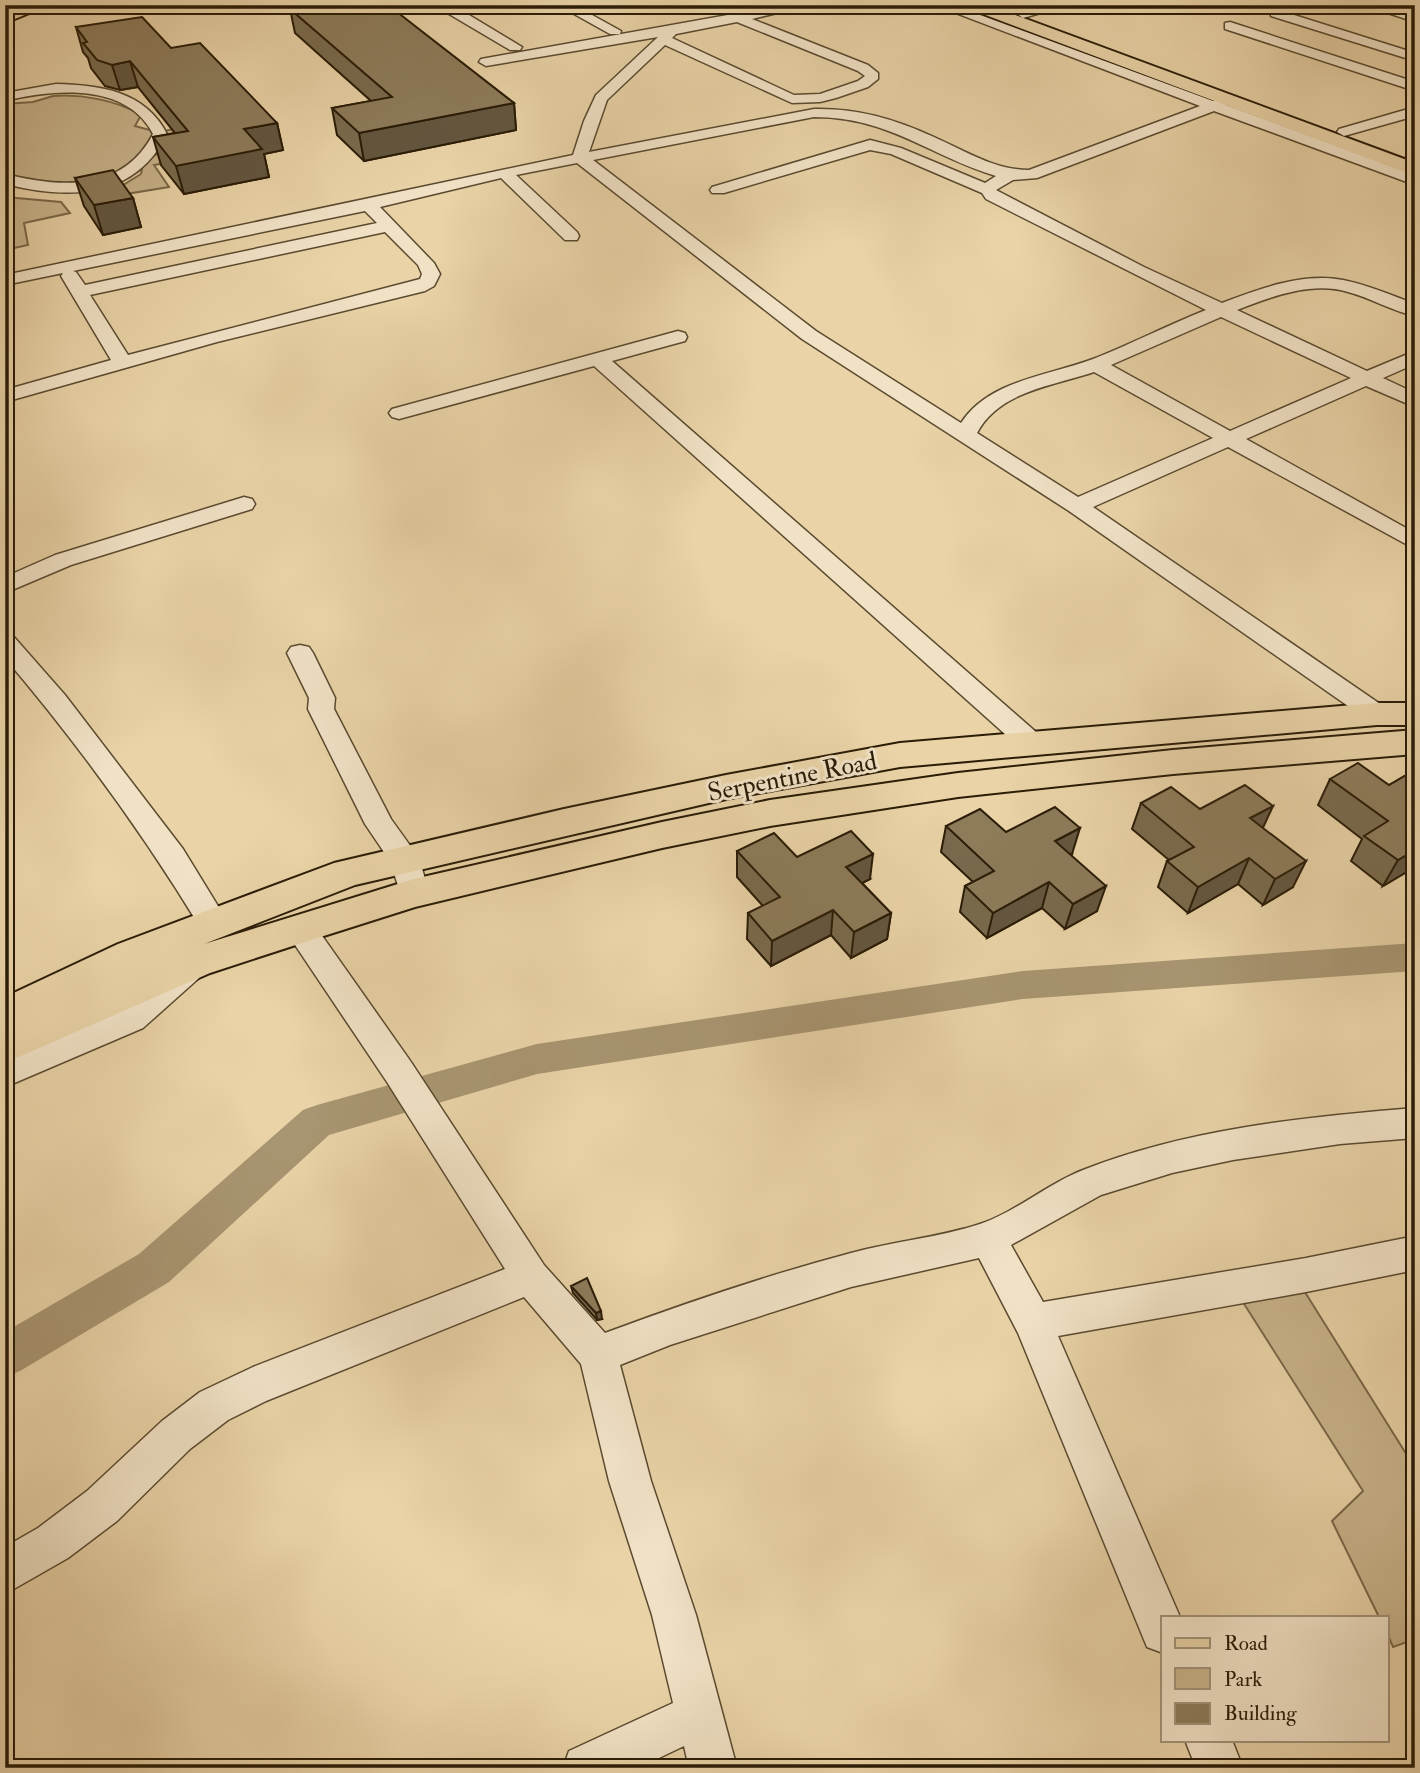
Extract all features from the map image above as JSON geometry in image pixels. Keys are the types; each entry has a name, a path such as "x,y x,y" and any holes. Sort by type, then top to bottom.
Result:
{"main road":[{"path":"5,8 14,5"},
{"path":"5,18 40,5"},
{"path":"973,5 1219,103 1415,170"},
{"path":"999,5 1415,158"},
{"name":"Serpentine Road","path":"731,804 900,755 1034,746 1377,713 1415,714"},
{"path":"5,1045 158,979 199,940 347,873 404,858 564,840 731,804 1215,758 1415,743"},
{"path":"5,1016 132,955 199,940 300,928 414,893 564,840"}],"street":[{"path":"458,5 448,8 514,47"},
{"path":"564,5 615,31"},
{"path":"593,5 625,21"},
{"path":"486,62 668,35 735,10 804,5"},
{"path":"941,5 1219,103 1415,180"},
{"path":"1023,14 1062,5"},
{"path":"1370,5 1415,18"},
{"path":"668,35 792,99 831,95 863,83 873,76 863,68 735,10"},
{"path":"1275,13 1415,57"},
{"path":"1230,26 1415,87"},
{"path":"580,158 601,98 668,35"},
{"path":"5,97 47,89 85,90 112,96 141,108 160,134 154,152 112,181 56,189 5,179"},
{"path":"5,280 369,205 504,173 830,112 863,116 891,124 980,164 1011,175 1031,175 1219,103"},
{"path":"1344,132 1415,111"},
{"path":"718,190 870,145 896,151 988,190 992,196 1138,271 1415,401"},
{"path":"580,158 809,335 1077,506 1377,713"},
{"path":"504,173 571,236"},
{"path":"988,190 995,182 1011,175"},
{"path":"5,396 122,362 419,287 428,282 431,274 425,263 369,205"},
{"path":"79,292 388,226"},
{"path":"64,267 122,362"},
{"path":"964,435 978,412 990,403 1034,384 1096,365 1226,310 1296,286 1321,283 1356,290 1415,311"},
{"path":"398,413 678,337"},
{"path":"1077,506 1415,357"},
{"path":"598,359 1034,746"},
{"path":"1096,365 1415,542"},
{"path":"5,586 63,560 244,504"},
{"path":"5,642 56,701 173,857 199,940 132,1019 44,1054 5,1073"},
{"path":"300,653 322,698 321,709 379,824 404,858 414,893"},
{"path":"300,928 399,1072 531,1277 598,1355 630,1480 674,1615 713,1768"},
{"path":"598,1355 670,1326 851,1270 988,1239 1092,1182 1172,1158 1340,1129 1415,1123"},
{"path":"988,1239 1033,1321 1161,1626"},
{"path":"1033,1321 1306,1275 1415,1253"},
{"path":"5,1572 53,1543 102,1506 176,1436 214,1406 253,1387 531,1277"},
{"path":"586,1768 699,1715"},
{"path":"1209,1742 1220,1768"}],"green space":[{"path":"53,96 98,99 121,105 141,115 135,126 150,130 153,135 148,152 113,175 57,186 5,177 5,104 33,102"},
{"path":"174,129 197,158 154,165 169,187 120,195 120,187 141,174 143,164 161,151 163,131"},
{"path":"5,197 61,202 70,213 24,223 28,245 5,250"},
{"path":"1298,1281 1415,1468 1415,1639 1393,1647 1388,1635 1388,1616 1379,1616 1332,1521 1363,1491 1239,1296"}],"building":[{"path":"310,5 388,5 514,103 359,133 332,108 392,97 290,9"},
{"path":"142,17 171,48 200,43 277,123 244,129 262,149 176,166 153,137 188,131 130,61 112,65 97,60 83,43 87,42 76,27"},
{"path":"113,170 133,198 94,205 75,178"},
{"path":"1358,763 1389,785 1415,770 1415,850 1398,860 1364,836 1388,821 1330,779"},
{"path":"1245,785 1273,806 1250,818 1306,861 1275,879 1249,858 1198,887 1167,861 1194,847 1141,803 1171,787 1200,809"},
{"path":"1055,807 1080,828 1055,841 1106,886 1073,904 1049,882 993,913 965,886 994,871 946,826 980,809 1006,832"},
{"path":"851,831 873,854 846,867 891,913 854,932 833,910 772,941 748,913 780,897 737,851 774,833 797,857"},
{"path":"587,1278 601,1311 596,1313 571,1286"}],"waterway":[{"path":"5,1356 154,1268 317,1122 537,1059 1023,985 1415,957"}]}
